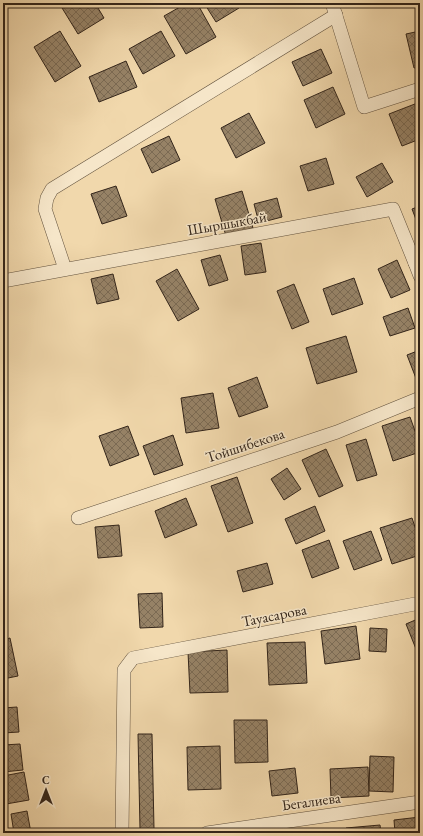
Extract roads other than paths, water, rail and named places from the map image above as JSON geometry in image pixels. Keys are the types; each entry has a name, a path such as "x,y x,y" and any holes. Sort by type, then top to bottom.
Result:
{"street":[{"path":"66,269 45,209 47,198 52,189 334,9 364,107 420,89"},
{"name":"Шыршыкбай","path":"3,281 393,209 417,263"},
{"path":"417,263 420,276"},
{"name":"Тойшибекова","path":"78,518 337,432 420,398"},
{"name":"Тауасарова","path":"122,833 124,670 133,658 420,603"},
{"name":"Бегалиева","path":"207,833 420,802"}]}
